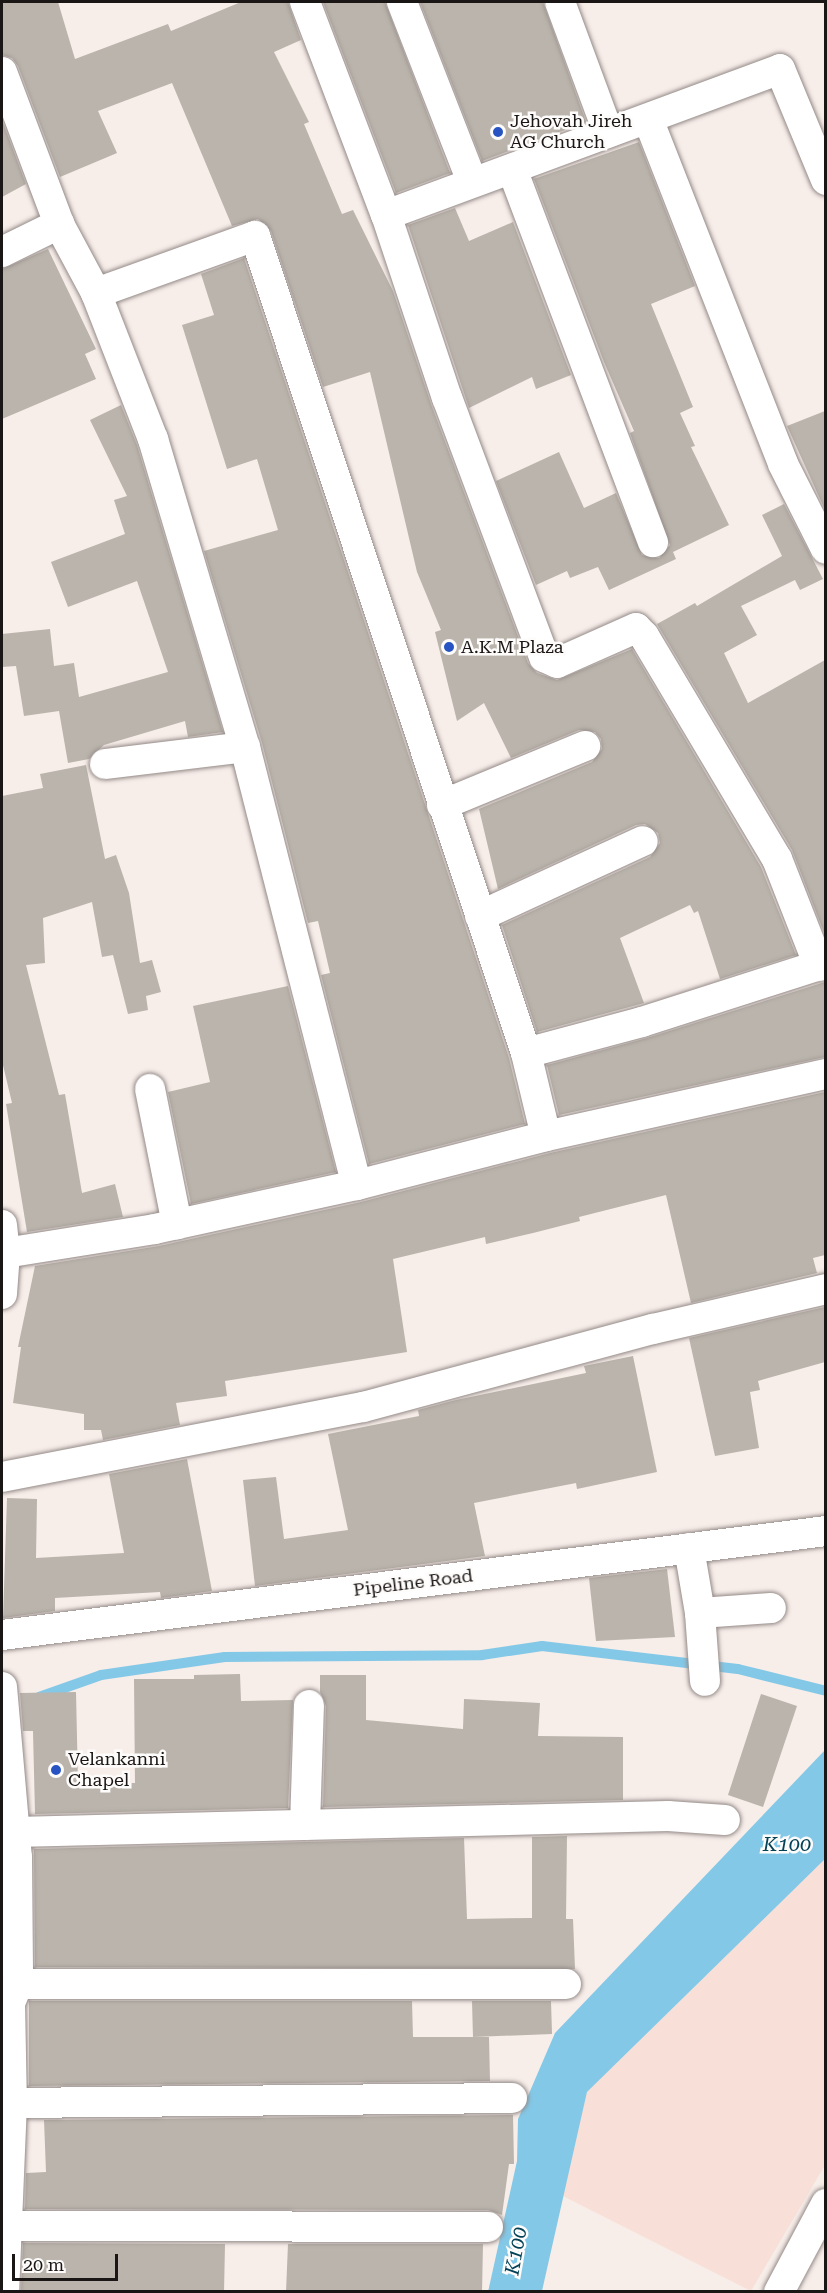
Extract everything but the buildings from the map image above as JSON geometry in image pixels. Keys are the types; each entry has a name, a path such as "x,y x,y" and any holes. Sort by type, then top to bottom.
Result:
{"street":[{"path":"305,2 386,215 447,398 544,657 557,663 636,628 644,636 777,859 822,964 642,1022 526,1053"},
{"path":"402,2 472,182"},
{"path":"560,2 608,132"},
{"path":"386,215 780,69 825,180"},
{"path":"2,72 59,224 96,293 153,439 244,747 357,1185"},
{"path":"648,119 783,464 825,549"},
{"path":"512,169 653,542"},
{"path":"2,252 59,224"},
{"path":"96,293 255,236 336,471 442,805 526,1053 546,1136"},
{"path":"442,805 585,746"},
{"path":"105,764 244,747"},
{"path":"480,916 644,841"},
{"path":"2,1294 3,1239 177,1224 357,1185 546,1136 825,1074"},
{"path":"150,1089 177,1224"},
{"path":"2,1477 363,1407 653,1329 825,1289"},
{"name":"Pipeline Road","path":"2,1635 825,1531"},
{"path":"689,1548 700,1613 705,1681"},
{"path":"700,1613 771,1608"},
{"path":"2,1687 11,1849 10,1997 6,2071 12,2103 4,2226 4,2292"},
{"path":"305,1825 309,1705"},
{"path":"11,1849 305,1825 668,1816 725,1820"},
{"path":"10,1997 566,1984"},
{"path":"12,2103 512,2098"},
{"path":"779,2292 825,2204"},
{"path":"4,2226 488,2227"}],"shaded area":[{"path":"825,1859 825,2165 751,2291 563,2196 587,2092"}],"water":[{"name":"K100","path":"825,1750 825,1859 587,2092 542,2291 488,2292 517,2161 518,2119 555,2033"}],"waterway":[{"path":"39,1697 101,1675 225,1657 482,1655 542,1646 738,1669 826,1691"}],"place":[{"name":"Jehovah Jireh AG Church","path":"498,132"},
{"name":"A.K.M Plaza","path":"449,647"},
{"name":"Velankanni Chapel","path":"56,1770"}]}
